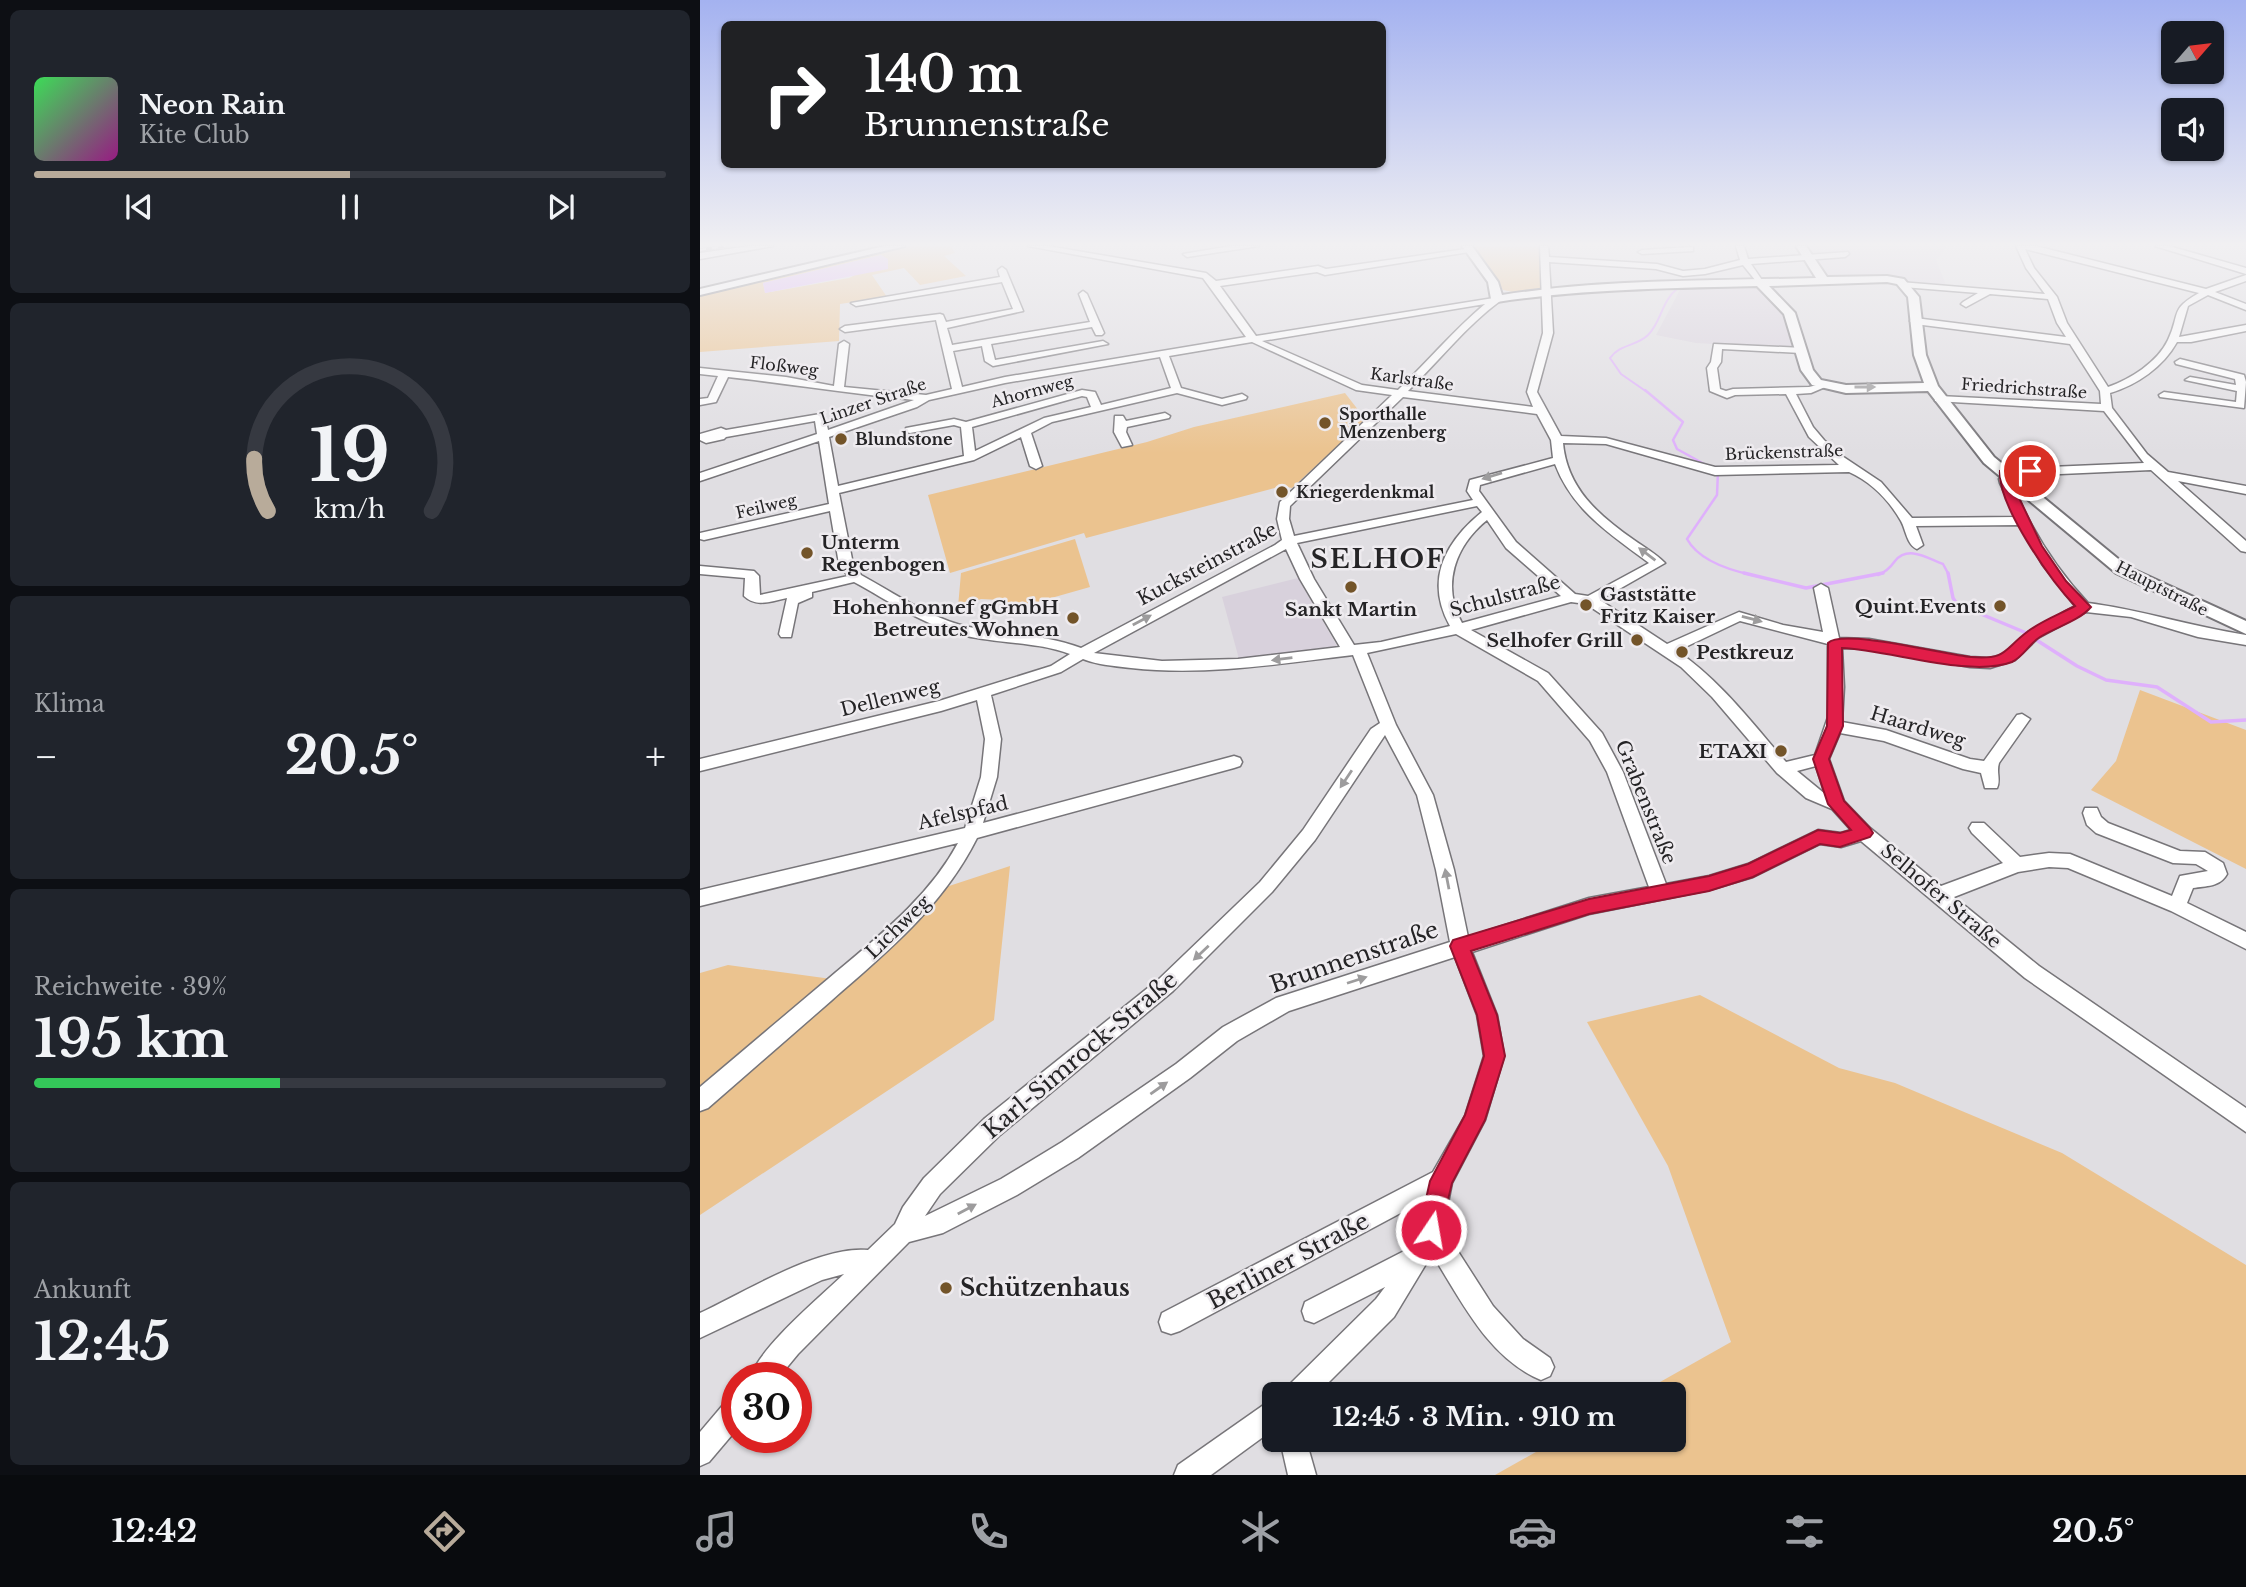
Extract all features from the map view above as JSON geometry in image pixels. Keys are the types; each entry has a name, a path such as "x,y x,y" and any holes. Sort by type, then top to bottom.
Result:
{"main road":[{"path":"1790,315 1810,378 1821,385 1935,393"},
{"name":"Hauptstraße","path":"1915,315 1924,372 1935,393 1982,454 2122,570 2246,628"}],"street":[{"path":"941,326 998,315"},
{"path":"1091,315 1103,344"},
{"name":"Karlstraße","path":"1236,315 1252,338 1298,362 1360,388 1539,411"},
{"name":"Linzer Straße","path":"700,477 913,405 926,398 1034,374 1380,315"},
{"path":"1310,1382 1385,1308 1419,1256 1431,1230 1441,1181 1474,1120 1494,1056 1487,1015 1460,946 1445,870 1424,795 1354,650 1313,589 1289,541 1283,517 1284,505 1442,353 1475,315"},
{"path":"1546,315 1548,340 1532,392 1539,411 1557,439 1558,460 1474,483 1473,491 1511,545 1572,598"},
{"path":"2059,315 2103,390 2107,408 2153,466 2246,548"},
{"path":"2103,390 2120,386 2150,366 2167,350 2181,315"},
{"path":"845,329 940,317 958,391"},
{"path":"1916,321 2073,341"},
{"path":"946,349 1094,324"},
{"path":"2173,339 2183,341 2215,332 2246,328"},
{"path":"1023,336 1034,374"},
{"path":"986,342 990,361 993,363 1103,344 1108,346 1115,361"},
{"name":"Floßweg","path":"839,390 844,344"},
{"path":"1801,350 1717,346 1716,362 1712,368 1715,391 1727,395 1733,392 1811,390 1821,385"},
{"path":"1163,353 1177,390"},
{"path":"2164,395 2240,406 2244,393 2240,377 2180,362"},
{"name":"Floßweg","path":"700,370 786,380 839,390 926,398"},
{"name":"Floßweg","path":"700,402 712,400 724,374"},
{"path":"2190,380 2244,393"},
{"path":"832,491 971,458 1048,420 1177,390 1222,402 1242,397"},
{"path":"1790,391 1811,435 1851,468"},
{"name":"Ahornweg","path":"910,429 954,422 966,425 1082,393 1091,394 1097,409"},
{"name":"Friedrichstraße","path":"1935,393 2107,408"},
{"path":"1113,406 1122,425 1120,432 1126,445"},
{"path":"1122,425 1165,416"},
{"path":"708,418 706,434 820,417 846,564 856,578"},
{"path":"966,425 971,458"},
{"path":"1025,432 1036,466"},
{"name":"Brückenstraße","path":"1557,439 1606,441 1718,471 1851,468 1870,476 1886,490 1908,523 1917,545"},
{"name":"Schulstraße","path":"856,578 946,625 965,631 1052,642 1096,659 1205,666 1354,650 1458,629 1572,598 1590,600 1658,563 1590,514 1571,487 1558,460"},
{"path":"2084,607 2061,584 2036,547 2006,483 2006,475 2153,466"},
{"path":"2163,475 2246,490"},
{"name":"Feilweg","path":"704,536 835,506"},
{"path":"1458,629 1443,601 1449,559 1458,540 1484,507"},
{"name":"Kucksteinstraße","path":"1082,652 1289,541 1484,507"},
{"path":"1908,523 2024,521"},
{"path":"700,570 749,574 752,576 751,596 758,600 856,578"},
{"path":"786,634 791,601 856,578"},
{"path":"1821,588 1833,640 1835,726 1821,759 1837,804"},
{"name":"Selhofer Straße","path":"1590,600 1635,632 1667,650 1717,692 1783,769 1819,798 1837,804 1864,833 2032,972 2246,1121"},
{"path":"1667,650 1740,616 1833,640 1990,663 2010,657 2031,636 2084,607 2132,613 2198,632 2246,640"},
{"name":"Grabenstraße","path":"1458,629 1543,677 1596,737 1615,772 1660,893"},
{"name":"Dellenweg","path":"700,765 983,694 1056,669 1082,652"},
{"name":"Lichweg","path":"700,1101 898,931 930,897 956,863 972,832 989,777 993,739 983,694"},
{"name":"Haardweg","path":"1835,726 1886,736 1969,765 1990,776 2022,719"},
{"name":"Karl-Simrock-Straße","path":"775,1362 903,1232 911,1215 933,1186 992,1127 1166,985 1266,887 1309,835 1377,733 1387,723"},
{"path":"1783,769 1821,759"},
{"name":"Afelspfad","path":"700,898 1034,818 1234,762"},
{"path":"2091,813 2093,820 2102,828 2179,858 2200,857 2217,868 2218,874 2213,878 2186,881 2178,906"},
{"path":"1978,828 2018,865"},
{"name":"Brunnenstraße","path":"903,1232 935,1225 1010,1187 1070,1150 1253,1020 1283,1004 1589,906 1709,883 1753,870 1818,837 1840,840 1864,833"},
{"path":"1939,895 2018,865 2049,860 2070,861 2178,906 2245,941"},
{"name":"Berliner Straße","path":"1171,1322 1441,1181"},
{"path":"1431,1230 1484,1315 1514,1348 1541,1367"},
{"path":"1314,1311 1419,1256"},
{"path":"700,1326 819,1269 851,1260 872,1262"},
{"path":"1188,1475 1262,1422"},
{"path":"700,1453 721,1427"},
{"path":"1296,1452 1302,1475"}],"shaded area":[{"path":"700,315 840,315 839,341 700,352"},
{"path":"1667,315 1785,315 1798,349 1696,343 1656,335"},
{"path":"1345,393 1359,411 1372,414 1292,488 1282,486 1086,538 1084,533 950,573 928,495 1147,442 1194,427"},
{"path":"1075,539 1090,587 1005,611 1001,600 981,599 958,607 961,573"},
{"path":"1298,578 1337,646 1239,659 1222,597"},
{"path":"2140,690 2246,730 2246,869 2091,790 2116,761"},
{"path":"1010,866 994,1020 700,1215 700,973 728,965 846,981 946,887"},
{"path":"1700,995 1839,1068 1895,1083 2062,1153 2246,1265 2246,1475 1495,1475 1536,1452 1686,1452 1686,1382 1660,1382 1731,1342 1668,1166 1587,1022"}],"waterway":[{"path":"1647,392 1621,374 1610,358 1614,353 1648,335 1660,315"},
{"path":"1645,390 1683,422 1673,440 1677,449 1706,465"},
{"path":"1718,471 1717,495 1687,539 1692,547 1707,559 1751,575"},
{"path":"1881,573 1900,556 1912,553 1943,564 1948,573"},
{"path":"1744,573 1751,575"},
{"path":"1751,575 1806,588 1881,573"},
{"path":"1948,573 1953,598 1957,604 2024,632 2077,666 2106,680 2157,687 2211,722 2246,720"}],"place":[{"name":"Sporthalle Menzenberg","path":"1325,423"},
{"name":"Blundstone","path":"841,439"},
{"name":"Kriegerdenkmal","path":"1282,492"},
{"name":"Unterm Regenbogen","path":"807,553"},
{"name":"Sankt Martin","path":"1351,587"},
{"name":"Gaststätte Fritz Kaiser","path":"1586,605"},
{"name":"Quint.Events","path":"2000,606"},
{"name":"Hohenhonnef gGmbH Betreutes Wohnen","path":"1073,618"},
{"name":"Selhofer Grill","path":"1637,640"},
{"name":"Pestkreuz","path":"1682,652"},
{"name":"ETAXI","path":"1781,751"},
{"name":"Schützenhaus","path":"946,1288"}],"district":[{"name":"SELHOF","path":"1378,559"}],"route":[{"path":"1431,1230 1441,1181 1474,1120 1494,1056 1487,1015 1460,946 1589,906 1709,883 1753,870 1818,837 1840,840 1864,833 1837,804 1821,759 1828,749 1835,726 1835,643 1869,644 1970,662 1990,663 2010,657 2028,638 2084,607 2061,584 2036,547 2006,483 2005,479 2008,478 2004,473 2030,471"}]}
